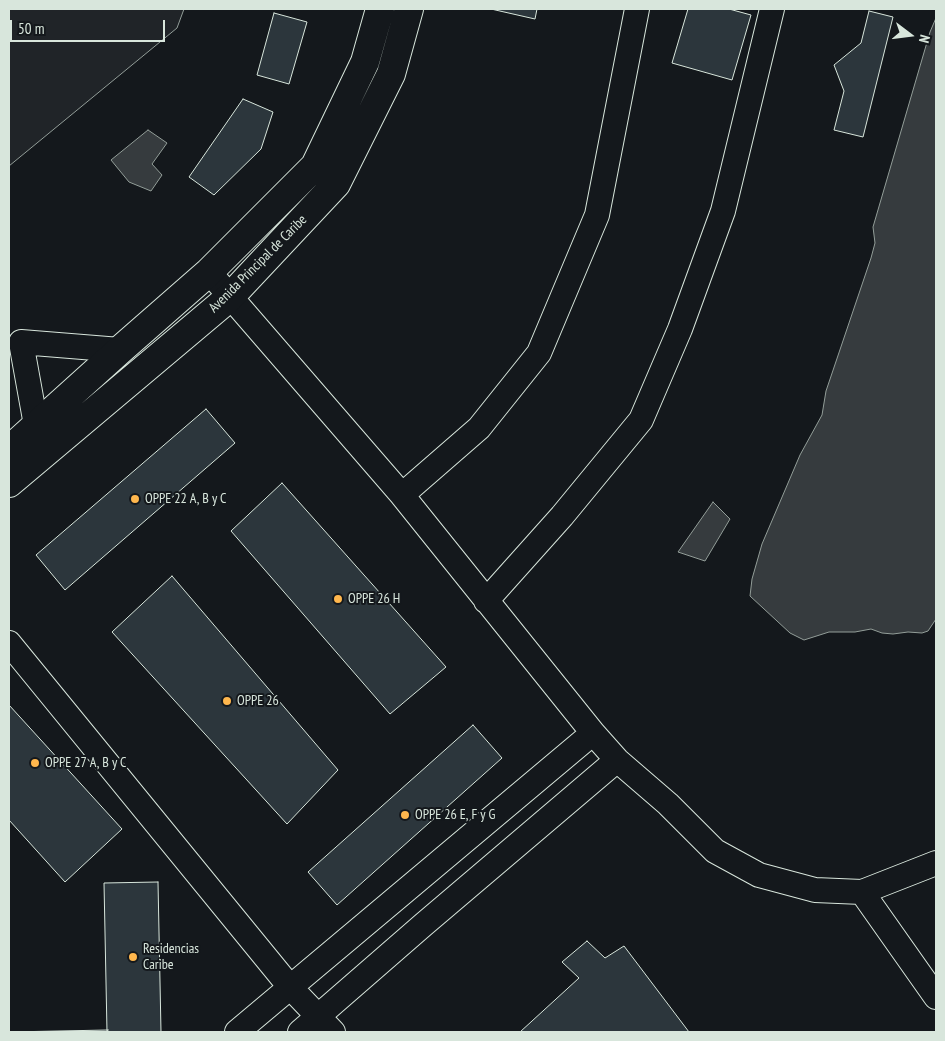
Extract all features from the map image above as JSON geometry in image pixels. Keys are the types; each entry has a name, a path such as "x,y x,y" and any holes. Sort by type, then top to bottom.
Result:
{"main road":[{"name":"Avenida Principal de Caribe","path":"9,450 210,272 315,166 365,62 380,9"},
{"name":"Avenida Principal de Caribe","path":"9,483 230,297 336,184 391,74 408,9"}],"street":[{"path":"402,495 479,428 539,353 597,215 637,9"},
{"path":"486,601 562,516 640,420 680,328 723,211 772,9"},
{"path":"210,272 402,495 593,733 617,760 668,804 716,851 759,875 815,890 862,892 936,863"},
{"path":"36,425 15,335 120,350"},
{"path":"9,643 290,987 326,1024"},
{"path":"237,1032 593,733"},
{"path":"300,1032 326,1024 423,925 617,760"},
{"path":"862,892 936,997"}],"shaded area":[{"path":"9,9 184,9 177,28 9,166"},
{"path":"936,18 936,619 928,631 922,633 893,634 871,629 855,632 829,632 804,640 790,633 750,596 752,579 762,544 800,455 822,415 826,391 871,258 875,243 873,227 930,32"},
{"path":"148,130 167,143 152,164 162,175 151,191 129,182 111,160"},
{"path":"713,502 730,519 705,561 678,552"}],"building":[{"path":"491,9 537,9 535,19"},
{"path":"688,9 729,9 751,15 732,80 672,63"},
{"path":"869,11 893,17 863,137 834,130 844,91 834,65 861,43"},
{"path":"274,13 307,22 289,84 257,75"},
{"path":"243,99 273,112 261,149 214,195 189,177"},
{"name":"OPPE 22 A, B y C","path":"206,409 235,443 65,590 36,555"},
{"name":"OPPE 26 H","path":"282,483 446,667 390,714 231,531"},
{"name":"OPPE 26","path":"172,576 338,770 287,824 112,632"},
{"name":"OPPE 27 A, B y C","path":"9,705 122,829 65,882 9,820"},
{"name":"OPPE 26 E, F y G","path":"473,725 502,758 337,905 308,872"},
{"name":"Residencias Caribe","path":"158,882 161,1032 107,1032 104,883"},
{"path":"587,941 605,958 624,946 689,1032 520,1032 579,978 562,962"},
{"path":"108,1030 107,1032 9,1032"}],"place":[{"name":"OPPE 22 A, B y C","path":"135,499"},
{"name":"OPPE 26 H","path":"338,599"},
{"name":"OPPE 26","path":"227,701"},
{"name":"OPPE 27 A, B y C","path":"35,763"},
{"name":"OPPE 26 E, F y G","path":"405,815"},
{"name":"Residencias Caribe","path":"133,957"}]}
